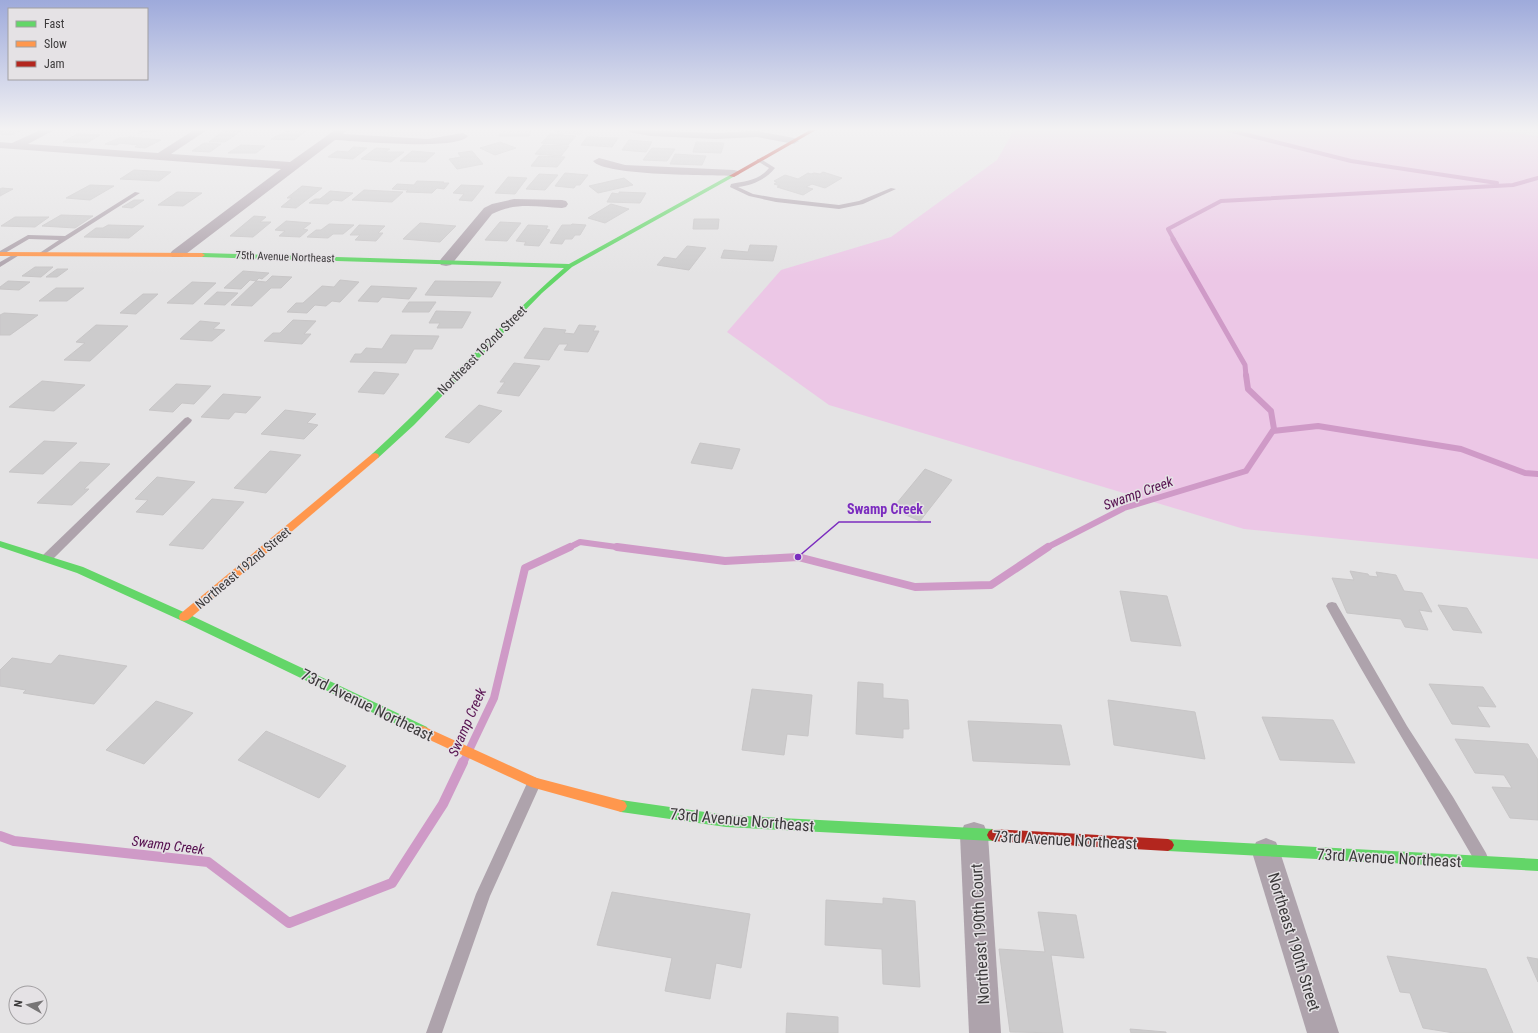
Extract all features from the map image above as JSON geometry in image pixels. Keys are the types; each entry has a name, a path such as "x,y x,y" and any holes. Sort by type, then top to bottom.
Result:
{"street":[{"path":"177,254 276,178"},
{"name":"Northeast 192nd Street","path":"184,617 359,471 411,423 540,292 570,266 725,178"},
{"path":"446,262 488,211 494,207 516,203 562,204"},
{"name":"75th Avenue Northeast","path":"0,254 177,254 570,266"},
{"name":"73rd Avenue Northeast","path":"0,544 68,565 184,617 426,733 535,783 623,807 726,821 1266,852 1538,865"},
{"name":"Northeast 190th Court","path":"974,835 985,1033"},
{"name":"Northeast 190th Street","path":"1266,852 1323,1033"}],"lane":[{"path":"732,186 754,182 761,178"},
{"path":"717,183 732,186 751,195 776,200 839,207 860,203 893,189"},
{"path":"41,254 137,193"},
{"path":"0,254 28,237 66,238"},
{"path":"0,264 18,254"},
{"path":"47,558 188,420"},
{"path":"1332,606 1403,730 1448,801 1484,863"},
{"path":"434,1033 483,894 535,783"}],"shaded area":[{"path":"972,178 1538,178 1538,559 1244,529 829,405 727,332 781,270 891,237"}],"building":[{"path":"121,178 163,178 159,181 120,179"},
{"path":"507,178 527,178 515,194 495,193"},
{"path":"535,178 555,178 545,190 526,189"},
{"path":"561,178 585,178 580,185 576,185 574,188 555,186"},
{"path":"623,178 633,185 598,193 589,186"},
{"path":"779,178 842,178 825,188 812,184 806,187 813,189 803,195 777,187 780,186 774,184 777,182 774,181"},
{"path":"417,181 449,183 444,189 437,188 432,193 406,192 408,190 392,189 397,184 414,185"},
{"path":"90,185 114,186 90,200 66,198"},
{"path":"461,185 484,186 472,201 459,200 464,194 453,193"},
{"path":"302,186 322,188 296,208 281,207 292,198 287,198"},
{"path":"0,189 13,189 0,196"},
{"path":"364,190 403,192 392,202 352,200"},
{"path":"330,191 353,193 342,201 333,200 328,204 309,203 315,199 320,199"},
{"path":"177,192 202,193 183,206 158,205"},
{"path":"619,192 646,193 640,203 607,202 612,193 619,194"},
{"path":"134,200 144,200 132,208 122,207"},
{"path":"611,204 629,209 605,223 588,218"},
{"path":"61,215 93,216 75,228 42,226"},
{"path":"254,216 266,217 260,222 271,222 253,237 230,236"},
{"path":"15,217 49,217 35,227 1,226"},
{"path":"694,219 719,219 718,229 693,229"},
{"path":"286,221 311,223 303,229 308,230 300,237 279,236 285,231 275,230"},
{"path":"500,222 521,223 507,241 485,240"},
{"path":"420,223 456,226 440,242 403,239"},
{"path":"329,224 354,225 343,234 333,234 328,238 307,237 316,230 321,230"},
{"path":"108,225 144,226 129,238 84,237 96,228 103,228"},
{"path":"359,225 385,226 378,233 383,233 376,241 355,240 360,235 350,235"},
{"path":"528,225 548,226 546,229 550,230 539,246 524,245 526,242 516,241"},
{"path":"562,225 586,225 580,235 575,235 572,239 565,239 562,244 550,243"},
{"path":"750,245 777,246 773,261 721,258 724,250 748,252"},
{"path":"687,246 706,248 689,270 657,265 664,257 676,259"},
{"path":"35,267 53,267 41,277 22,276"},
{"path":"57,269 68,269 57,277 46,277"},
{"path":"243,271 269,273 262,279 259,278 256,281 250,280 241,289 224,288"},
{"path":"272,276 292,277 281,288 271,288 252,306 231,305 256,281 266,282"},
{"path":"340,280 359,282 340,302 332,301 326,306 315,305 307,313 287,312 296,303 303,303 322,286 334,287"},
{"path":"8,281 30,282 19,290 0,289 0,287"},
{"path":"435,281 501,282 492,297 425,295"},
{"path":"192,282 216,283 193,304 167,303"},
{"path":"371,286 417,288 409,299 382,297 378,302 358,301"},
{"path":"56,288 84,288 67,301 39,301"},
{"path":"217,292 238,293 225,305 204,304"},
{"path":"143,294 158,294 136,314 120,313"},
{"path":"409,302 436,302 429,312 402,312"},
{"path":"436,311 471,312 462,328 437,328 440,323 429,323"},
{"path":"4,313 38,315 10,335 0,335 0,315"},
{"path":"293,320 316,321 304,334 311,334 302,344 264,341 273,333 280,333"},
{"path":"200,321 220,323 213,329 225,330 212,341 180,339"},
{"path":"96,325 128,326 90,361 64,360 85,343 76,342"},
{"path":"579,325 596,326 593,331 599,331 588,352 564,350 568,344 559,344 549,360 524,358 544,328 566,330 564,333 574,334"},
{"path":"391,335 439,336 432,349 414,349 406,363 350,362 355,354 361,354 366,348 382,349"},
{"path":"514,363 540,366 519,396 497,393 505,382 500,382"},
{"path":"374,372 399,374 384,394 358,392"},
{"path":"42,381 85,385 54,411 9,407"},
{"path":"176,384 211,386 194,404 182,403 173,412 149,410"},
{"path":"223,394 261,397 246,413 235,412 229,419 201,417"},
{"path":"479,405 502,411 469,443 445,437"},
{"path":"285,410 316,414 307,423 318,425 304,439 261,434"},
{"path":"44,441 77,443 43,474 9,472"},
{"path":"700,443 740,449 732,469 691,463"},
{"path":"270,451 301,455 266,493 234,488"},
{"path":"80,462 110,464 84,489 89,489 72,505 37,503"},
{"path":"925,469 952,480 920,521 892,509"},
{"path":"157,477 195,482 163,515 136,512 148,500 135,499"},
{"path":"212,499 244,502 203,549 169,545"},
{"path":"1350,571 1378,577 1376,572 1396,575 1404,591 1422,593 1432,612 1419,610 1428,630 1405,627 1401,619 1347,613 1332,578 1354,580"},
{"path":"1120,591 1167,596 1181,646 1131,641"},
{"path":"1438,605 1467,608 1482,633 1453,630"},
{"path":"59,655 127,666 94,704 23,693 26,690 0,686 0,670 12,658 51,664"},
{"path":"858,682 883,684 883,698 908,700 909,729 903,729 903,738 856,734"},
{"path":"1429,684 1483,687 1496,707 1477,706 1490,727 1452,724"},
{"path":"752,689 812,695 808,736 787,734 784,755 742,750"},
{"path":"1108,700 1195,712 1205,759 1114,745"},
{"path":"156,701 193,713 144,764 106,750"},
{"path":"1262,717 1333,720 1355,763 1280,760"},
{"path":"968,721 1061,725 1070,765 973,761"},
{"path":"266,731 346,766 319,798 238,760"},
{"path":"1455,739 1528,744 1538,760 1538,820 1510,818 1492,787 1512,788 1504,775 1475,773"},
{"path":"612,892 750,914 741,968 716,963 710,999 665,991 672,958 597,945"},
{"path":"883,898 915,901 920,987 883,984 882,949 825,945 826,900 883,904"},
{"path":"1038,912 1076,915 1084,958 1051,955 1063,1033 1010,1032 999,949 1045,952"},
{"path":"1387,956 1486,969 1513,1033 1454,1033 1423,1028 1410,993 1400,992"},
{"path":"1527,957 1538,959 1538,982"},
{"path":"787,1013 838,1017 838,1033 786,1033"},
{"path":"1130,1029 1166,1032 1166,1033 1131,1033"}],"waterway":[{"path":"1465,178 1497,183"},
{"name":"Swamp Creek","path":"1174,240 1168,229 1221,201 1513,185 1537,178"},
{"name":"Swamp Creek","path":"1173,239 1245,365 1246,376"},
{"name":"Swamp Creek","path":"1046,548 1124,508 1246,471 1274,429 1271,411 1248,389 1246,375"},
{"path":"1273,431 1318,426 1461,449 1525,473 1538,474"},
{"name":"Swamp Creek","path":"570,547 580,542 624,548"},
{"name":"Swamp Creek","path":"463,763 494,698 525,568 570,547"},
{"name":"Swamp Creek","path":"617,547 725,561 798,557 915,587 991,585 1048,547"},
{"name":"Swamp Creek","path":"0,836 14,841 208,862 289,923 392,883 443,804 463,762"}],"traffic: fast":[{"path":"375,456 411,423 540,292 570,266 728,178"},
{"path":"202,255 570,266"},
{"path":"0,544 80,570 184,617 423,731"},
{"path":"621,806 726,821 993,835"},
{"path":"1168,845 1538,865"}],"traffic: slow":[{"path":"0,254 202,255"},
{"path":"184,617 375,456"},
{"path":"423,731 535,783 621,806"}],"traffic: jam":[{"path":"993,835 1168,845"}],"place":[{"name":"Swamp Creek","path":"798,557"}]}
